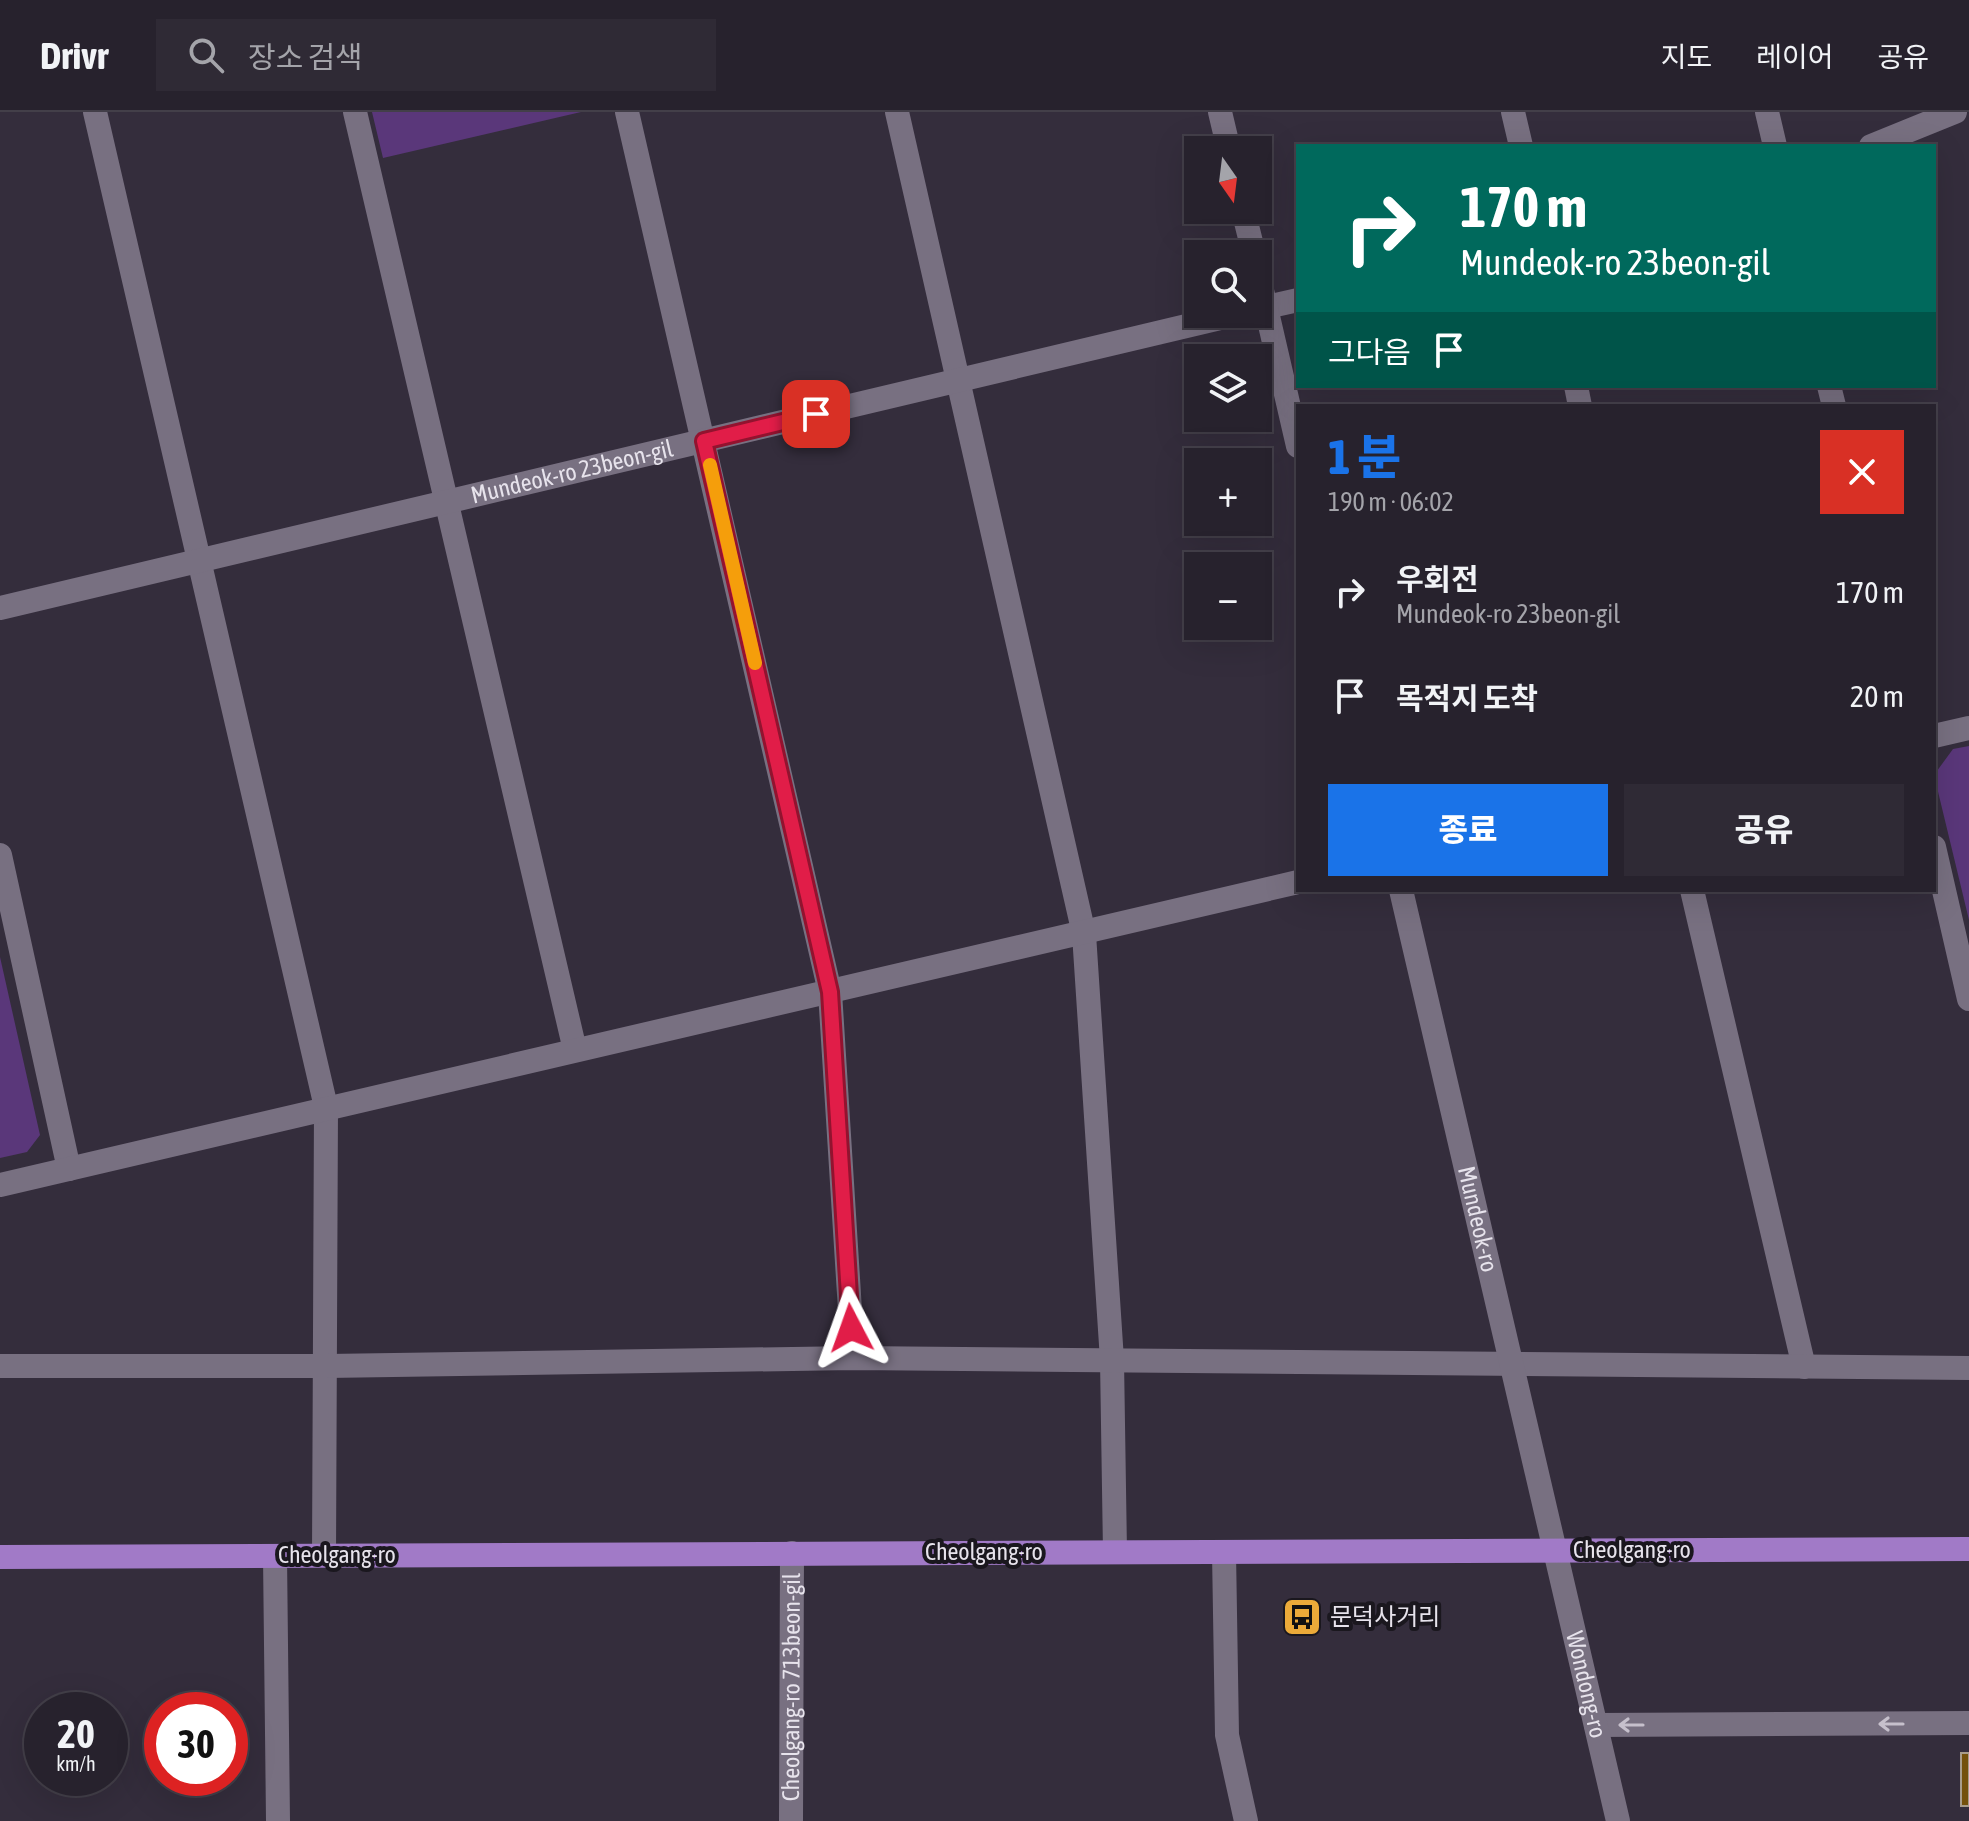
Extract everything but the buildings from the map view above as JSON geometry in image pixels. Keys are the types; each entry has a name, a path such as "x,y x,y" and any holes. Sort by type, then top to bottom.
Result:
{"main road":[{"name":"Cheolgang-ro","path":"0,1557 1969,1549"}],"street":[{"path":"95,112 326,1107 324,1555"},
{"path":"355,112 575,1050"},
{"path":"627,112 830,992 853,1358"},
{"path":"897,112 955,381 1084,934 1112,1360 1115,1552"},
{"path":"1220,112 1226,136"},
{"path":"1513,112 1521,144"},
{"path":"1767,112 1775,144"},
{"path":"1876,144 1955,112"},
{"path":"1272,306 1296,300"},
{"name":"Mundeok-ro 23beon-gil","path":"0,608 1184,327"},
{"path":"1267,328 1296,438"},
{"path":"1936,736 1969,728"},
{"path":"0,855 69,1169"},
{"path":"1936,856 1969,999"},
{"path":"0,1185 1296,882"},
{"name":"Mundeok-ro","path":"1401,892 1555,1550"},
{"path":"1692,892 1804,1367"},
{"path":"0,1366 327,1366 853,1358 1969,1368"},
{"name":"Wondong-ro","path":"1555,1550 1618,1821"},
{"path":"1224,1552 1227,1735 1246,1821"},
{"name":"Cheolgang-ro 713beon-gil","path":"791,1821 792,1553"},
{"path":"275,1556 278,1821"},
{"path":"1596,1725 1969,1723"}],"shaded area":[{"path":"372,112 581,112 383,158"},
{"path":"1969,746 1969,920 1936,783 1936,772 1953,749"},
{"path":"0,957 40,1135 27,1152 0,1158"}],"slow traffic":[{"path":"710,465 755,663"}],"place":[{"name":"문덕사거리","path":"1302,1617"}],"route":[{"path":"816,414 704,441 830,992 851,1328"}]}
